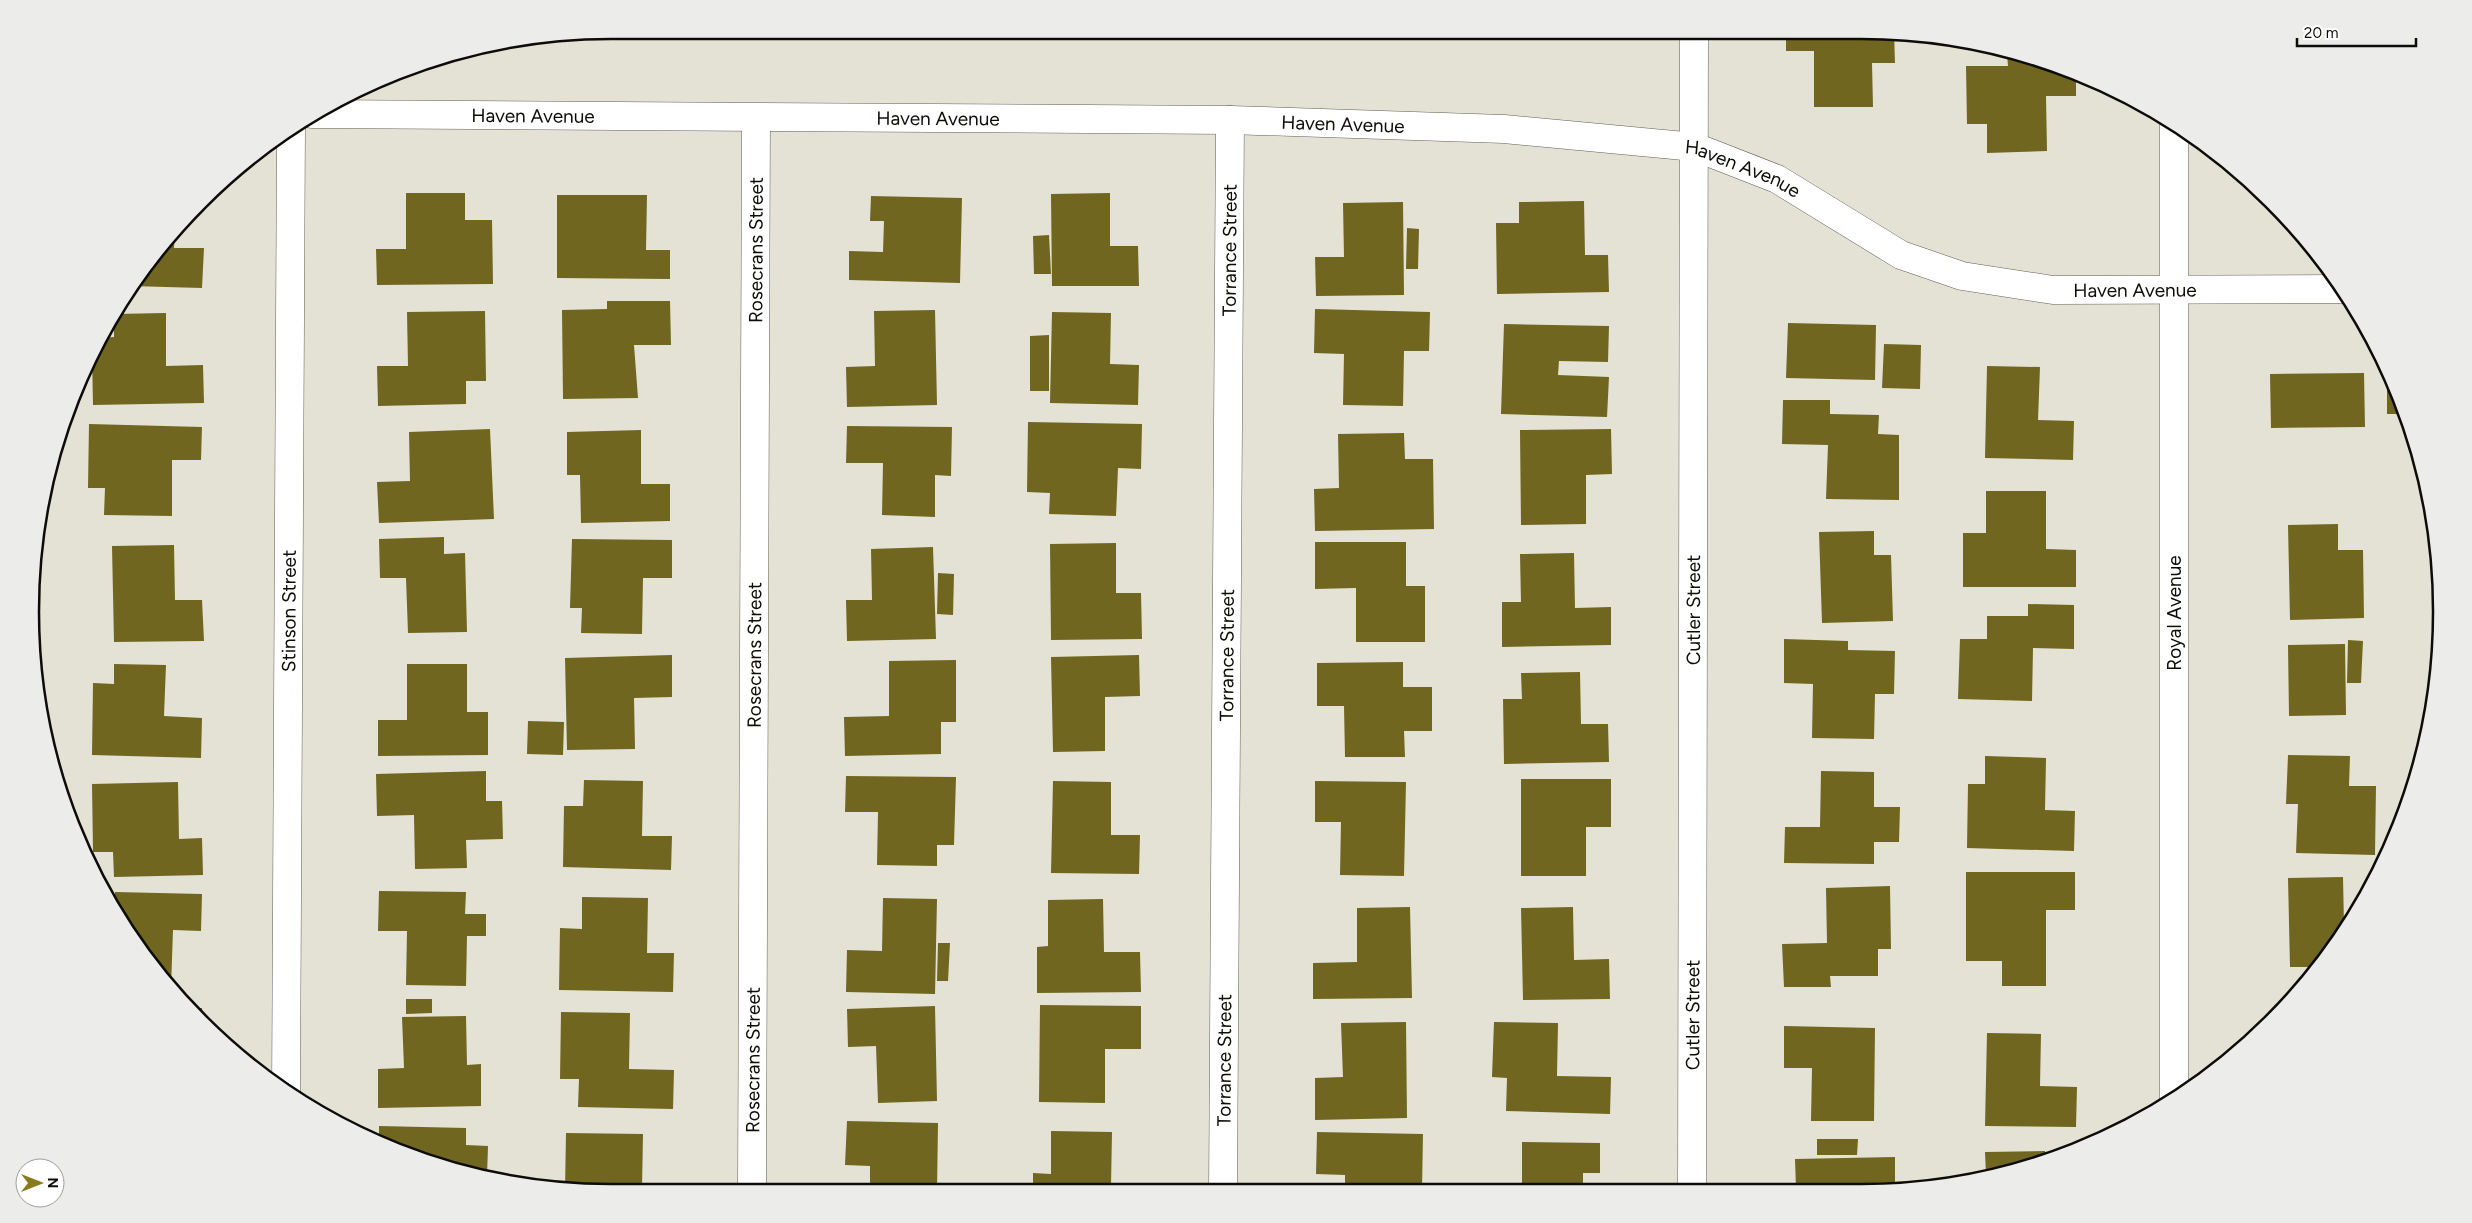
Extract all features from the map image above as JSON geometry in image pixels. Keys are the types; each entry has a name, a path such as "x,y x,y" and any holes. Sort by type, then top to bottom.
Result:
{"street":[{"name":"Cutler Street","path":"1692,1184 1694,39"},
{"name":"Haven Avenue","path":"327,114 1230,120 1504,129 1694,147 1777,179 1901,255 1962,276 2053,290 2334,289"},
{"name":"Rosecrans Street","path":"752,1184 756,118"},
{"name":"Torrance Street","path":"1223,1184 1230,120"},
{"name":"Royal Avenue","path":"2174,132 2174,1091"},
{"name":"Stinson Street","path":"286,1083 291,136"}],"building":[{"path":"1786,39 1894,40 1895,63 1872,63 1873,107 1814,107 1814,51 1786,51"},
{"path":"2007,58 2076,81 2076,96 2046,96 2047,151 1987,153 1987,124 1967,124 1966,66 2008,66"},
{"path":"406,193 465,193 465,220 492,220 493,284 377,285 376,249 406,249"},
{"path":"1110,193 1110,246 1138,246 1139,286 1052,286 1051,194"},
{"path":"557,195 647,195 646,250 670,250 670,279 557,278"},
{"path":"871,196 962,198 960,283 849,280 849,251 883,252 884,221 870,221"},
{"path":"1584,201 1585,255 1608,255 1609,292 1497,294 1496,223 1519,223 1519,202"},
{"path":"1403,202 1404,295 1316,296 1315,257 1344,257 1343,203"},
{"path":"1407,228 1419,229 1418,269 1406,269"},
{"path":"1049,235 1051,274 1034,274 1033,236"},
{"path":"174,242 174,248 204,248 202,288 140,286"},
{"path":"607,301 670,301 671,345 634,345 638,398 563,399 562,310 607,309"},
{"path":"1315,309 1430,312 1429,351 1404,351 1403,406 1343,405 1344,354 1314,353"},
{"path":"935,310 937,405 847,407 846,367 875,366 874,311"},
{"path":"485,311 486,381 466,381 466,404 378,406 377,366 408,366 407,312"},
{"path":"1052,312 1111,313 1110,364 1139,365 1138,405 1050,403"},
{"path":"166,313 166,366 203,365 204,403 93,405 92,370 109,337 114,337 114,327 122,314"},
{"path":"1788,323 1876,325 1875,380 1786,378"},
{"path":"1504,324 1609,326 1608,362 1559,361 1558,375 1609,377 1607,417 1501,414"},
{"path":"1049,335 1049,391 1030,391 1030,336"},
{"path":"1884,344 1921,345 1920,389 1882,388"},
{"path":"1987,366 2040,367 2038,420 2074,421 2073,460 1985,458"},
{"path":"2364,373 2365,427 2271,428 2270,374"},
{"path":"2387,386 2398,414 2387,414"},
{"path":"1783,400 1830,400 1830,414 1879,415 1878,434 1899,435 1899,500 1826,499 1828,445 1782,444"},
{"path":"1028,422 1142,424 1141,469 1118,468 1116,516 1049,514 1050,493 1027,492"},
{"path":"89,424 202,427 201,460 172,460 172,516 104,515 105,488 88,488"},
{"path":"847,426 952,427 951,476 935,475 935,517 882,515 883,463 846,463"},
{"path":"490,429 494,519 379,523 377,482 410,481 409,432"},
{"path":"1611,429 1612,474 1586,475 1586,524 1521,525 1520,430"},
{"path":"641,430 641,484 670,484 670,521 581,523 580,475 567,475 567,432"},
{"path":"1404,433 1405,459 1433,459 1434,529 1315,531 1314,489 1339,488 1338,434"},
{"path":"1986,491 2046,491 2046,549 2076,550 2076,587 1963,587 1963,533 1986,533"},
{"path":"2338,524 2338,550 2363,550 2364,618 2290,620 2288,525"},
{"path":"1874,531 1874,555 1891,555 1893,621 1822,623 1819,532"},
{"path":"444,537 444,554 465,553 467,632 408,633 406,578 380,578 379,539"},
{"path":"572,539 672,540 672,578 643,578 642,634 581,633 582,608 570,608"},
{"path":"1315,542 1406,542 1406,586 1425,586 1425,642 1356,642 1356,588 1315,589"},
{"path":"1116,543 1116,593 1141,593 1142,639 1051,640 1050,544"},
{"path":"174,545 175,600 202,600 204,641 114,642 112,546"},
{"path":"933,547 936,639 847,641 846,600 872,600 871,549"},
{"path":"1574,553 1575,608 1611,607 1611,645 1502,647 1502,602 1521,602 1520,554"},
{"path":"938,573 954,574 953,615 937,614"},
{"path":"2028,604 2074,605 2074,649 2033,648 2032,701 1958,699 1960,639 1987,639 1987,616 2028,616"},
{"path":"1784,639 1848,641 1848,650 1895,651 1894,694 1875,694 1874,739 1812,738 1813,684 1784,683"},
{"path":"2348,640 2363,641 2361,683 2347,683"},
{"path":"2345,644 2346,715 2289,716 2288,645"},
{"path":"672,655 672,697 634,698 635,749 567,750 565,658"},
{"path":"1139,655 1140,696 1105,697 1105,751 1053,752 1051,657"},
{"path":"956,660 956,722 941,722 941,754 845,756 844,717 889,716 889,661"},
{"path":"1403,662 1403,687 1432,687 1432,731 1404,731 1405,757 1345,757 1344,706 1317,706 1317,663"},
{"path":"114,664 166,665 164,716 202,718 201,758 92,755 93,683 114,684"},
{"path":"407,664 467,664 467,712 488,712 488,755 378,756 378,720 407,720"},
{"path":"1580,672 1581,724 1608,724 1609,762 1504,764 1503,699 1522,699 1521,673"},
{"path":"528,721 564,722 563,755 527,754"},
{"path":"2288,755 2350,756 2349,786 2376,786 2375,855 2296,853 2298,804 2286,804"},
{"path":"1985,756 2046,758 2045,810 2075,811 2074,851 1967,848 1968,784 1985,784"},
{"path":"486,771 486,801 502,801 503,839 466,840 467,868 415,869 414,815 377,816 376,774"},
{"path":"1821,771 1874,772 1874,807 1900,807 1899,842 1874,842 1874,864 1784,863 1785,827 1820,827"},
{"path":"846,776 956,777 954,845 937,845 937,866 877,865 878,812 845,812"},
{"path":"1521,779 1611,779 1611,827 1586,827 1586,876 1521,876"},
{"path":"584,780 643,781 642,836 672,836 671,870 563,867 564,806 583,806"},
{"path":"1053,781 1111,782 1111,835 1140,835 1139,874 1051,873"},
{"path":"1315,781 1406,782 1404,876 1340,875 1341,822 1315,822"},
{"path":"178,782 179,839 202,838 203,875 114,877 113,852 93,852 92,784"},
{"path":"1966,872 2075,872 2075,910 2046,910 2046,986 2002,986 2002,961 1966,961"},
{"path":"2343,877 2344,919 2309,967 2290,967 2288,878"},
{"path":"1890,886 1891,949 1878,949 1878,976 1830,976 1831,987 1784,987 1782,944 1827,943 1826,888"},
{"path":"379,891 466,892 465,914 486,914 486,936 467,936 466,986 406,985 407,931 378,931"},
{"path":"115,892 202,894 201,931 173,930 171,977 135,930 115,898"},
{"path":"582,897 648,898 647,953 674,953 673,992 559,990 560,928 582,929"},
{"path":"883,898 937,899 935,994 846,992 847,950 882,951"},
{"path":"1103,899 1104,952 1140,952 1141,992 1037,993 1037,947 1048,946 1048,900"},
{"path":"1410,907 1412,998 1313,999 1313,963 1357,962 1357,908"},
{"path":"1573,907 1574,960 1609,959 1610,999 1523,1000 1521,908"},
{"path":"938,943 950,943 948,981 937,981"},
{"path":"406,999 432,999 432,1013 406,1014"},
{"path":"1040,1005 1141,1006 1141,1049 1105,1049 1105,1103 1039,1102"},
{"path":"935,1006 937,1101 878,1103 876,1046 848,1047 847,1009"},
{"path":"561,1012 630,1013 629,1069 674,1070 673,1109 578,1107 579,1079 560,1079"},
{"path":"466,1016 467,1065 481,1064 481,1106 378,1108 378,1069 404,1068 402,1017"},
{"path":"1406,1022 1407,1118 1315,1120 1315,1078 1343,1077 1341,1023"},
{"path":"1494,1022 1558,1023 1557,1076 1611,1077 1610,1114 1506,1111 1507,1078 1492,1077"},
{"path":"1784,1026 1875,1028 1874,1121 1811,1121 1812,1068 1784,1068"},
{"path":"1987,1033 2041,1034 2040,1086 2077,1087 2076,1127 1985,1126"},
{"path":"847,1121 938,1123 937,1184 870,1184 870,1166 845,1165"},
{"path":"379,1126 466,1128 466,1145 488,1146 487,1170 427,1154 379,1135"},
{"path":"1051,1131 1112,1132 1111,1184 1033,1184 1033,1173 1051,1174"},
{"path":"1317,1132 1423,1134 1422,1184 1345,1184 1345,1175 1316,1174"},
{"path":"566,1133 643,1134 642,1184 565,1182"},
{"path":"1817,1139 1858,1139 1857,1155 1817,1155"},
{"path":"1522,1142 1600,1143 1600,1173 1583,1173 1583,1184 1522,1184"},
{"path":"2045,1151 2045,1154 1986,1170 1985,1152"},
{"path":"1895,1157 1895,1183 1796,1184 1795,1159"}]}
